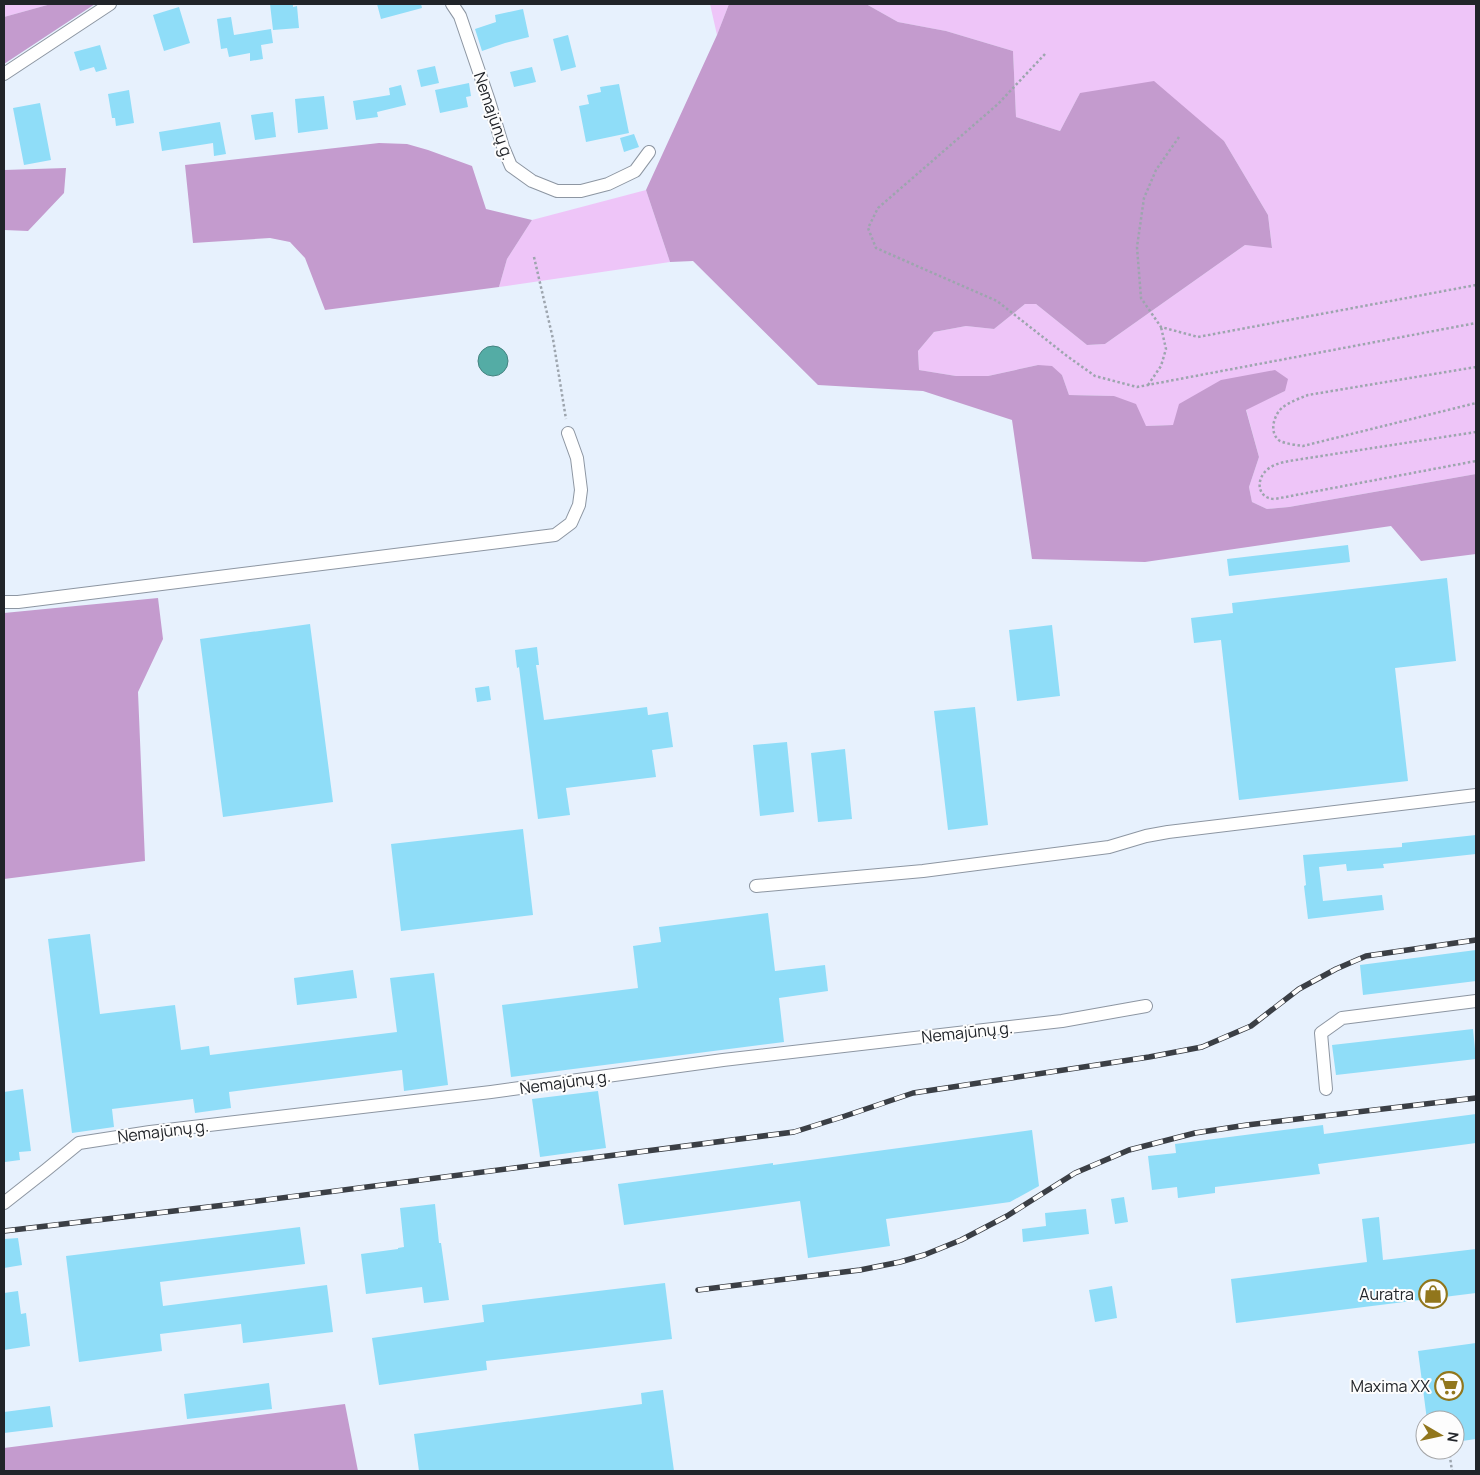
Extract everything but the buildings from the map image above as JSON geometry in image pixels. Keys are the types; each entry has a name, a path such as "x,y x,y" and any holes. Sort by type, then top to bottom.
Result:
{"street":[{"path":"4,74 110,4"},
{"name":"Nemajūnų g.","path":"452,4 463,26 511,166 532,181 557,191 582,191 608,184 635,171 649,152"},
{"path":"4,602 28,601 555,535 571,523 579,505 581,490 577,458 568,433"},
{"path":"756,886 923,871 1109,847 1146,836 1168,832 1476,795"},
{"path":"1326,1089 1320,1033 1342,1018 1476,1001"},
{"name":"Nemajūnų g.","path":"4,1203 79,1143 150,1132 492,1092 723,1060 1062,1021 1146,1006"}],"path":[{"path":"1045,54 998,104 878,208 868,228 876,248 997,301 1066,356 1096,376 1137,387 1476,323"},
{"path":"1147,385 1161,366 1166,349 1161,327 1141,298 1137,247 1144,198 1156,170 1179,137"},
{"path":"534,256 553,340 568,433"},
{"path":"1161,327 1198,337 1476,285"},
{"path":"1476,367 1308,395 1282,407 1275,419 1274,429 1275,435 1280,440 1293,445 1303,446 1476,403"},
{"path":"1476,432 1302,458 1276,464 1262,474 1260,492 1264,497 1275,499 1476,461"}],"shaded area":[{"path":"4,4 51,4 4,17"},
{"path":"51,4 95,4 4,64 4,17"},
{"path":"710,4 729,4 717,35"},
{"path":"729,4 866,4 898,22 946,31 1013,51 1016,117 1060,131 1080,93 1154,81 1224,141 1268,215 1272,248 1245,245 1105,344 1087,345 1036,304 1025,304 994,329 966,326 934,332 918,351 919,370 956,376 988,376 1038,365 1052,366 1062,375 1069,395 1114,396 1136,404 1146,426 1173,425 1179,404 1221,380 1275,370 1288,379 1285,391 1246,410 1259,457 1249,487 1252,502 1267,509 1289,507 1476,474 1476,554 1421,561 1391,526 1145,562 1032,559 1012,420 923,391 818,385 693,261 670,262 646,190 717,35"},
{"path":"866,4 1476,4 1476,474 1289,507 1267,509 1252,502 1249,487 1259,457 1246,409 1285,391 1173,425 1146,426 1114,396 1069,395 1062,375 1038,365 988,376 956,376 919,370 918,351 934,332 966,326 994,329 1025,304 1036,304 1087,345 1105,344 1245,245 1272,247 1268,215 1224,141 1080,93 1060,131 1016,117 1013,51 946,31 898,22"},
{"path":"379,143 407,144 472,166 486,209 532,220 507,259 499,287 325,310 305,258 290,242 270,238 193,243 185,165"},
{"path":"66,168 64,193 28,231 4,230 4,170"},
{"path":"646,190 670,262 499,287 507,259 532,220"},
{"path":"493,346 504,350 508,361 504,372 493,376 482,372 478,361 482,350"},
{"path":"158,598 163,639 138,692 145,861 4,879 4,613"},
{"path":"345,1404 358,1471 4,1471 4,1448"}],"railway":[{"path":"4,1231 242,1203 794,1132 913,1093 1149,1057 1202,1047 1251,1026 1299,989 1336,969 1366,956 1476,940"},
{"path":"698,1290 860,1270 924,1255 961,1240 1007,1216 1075,1173 1129,1150 1195,1133 1247,1125 1476,1098"}],"place":[{"name":"Auratra","path":"1433,1294"},
{"name":"Maxima XX","path":"1449,1386"}]}
